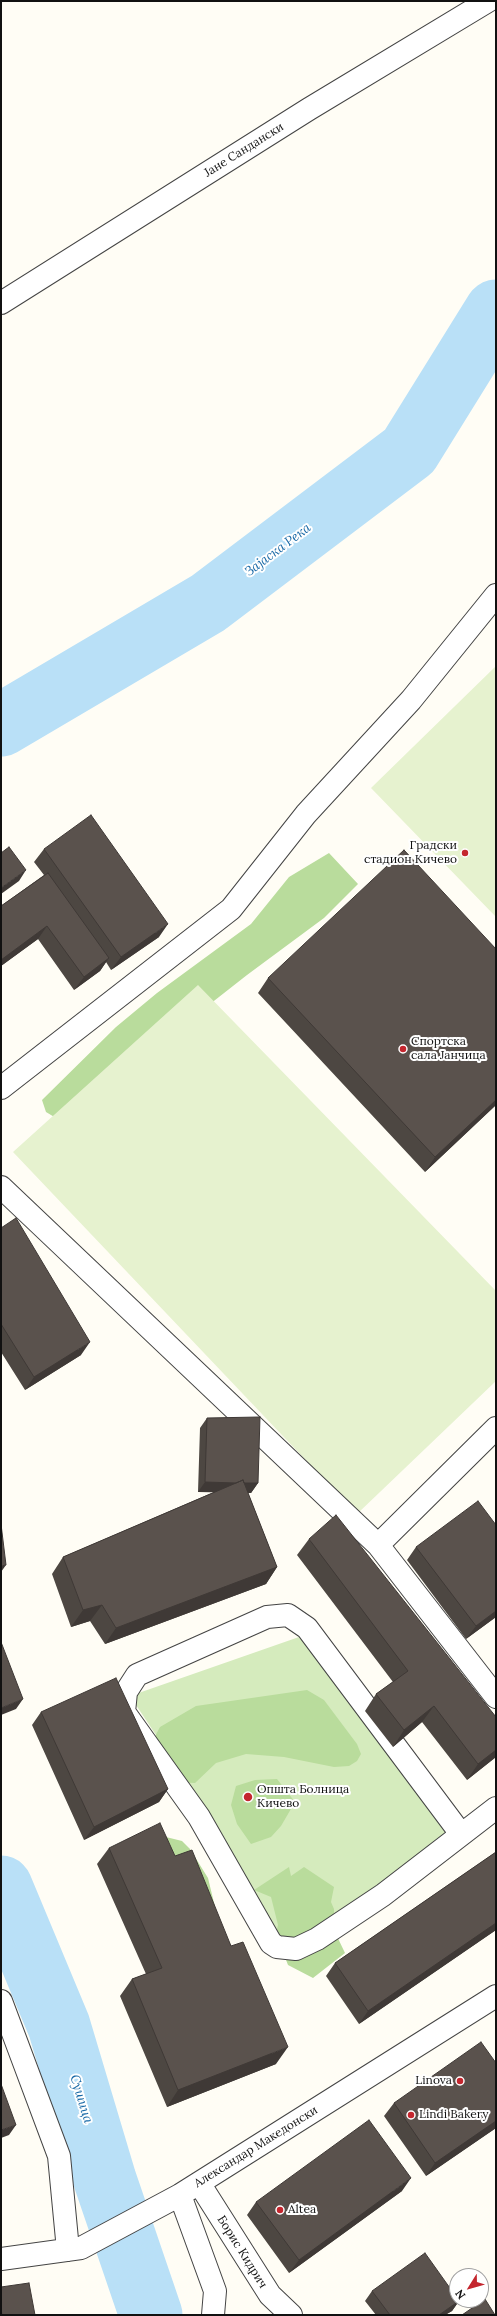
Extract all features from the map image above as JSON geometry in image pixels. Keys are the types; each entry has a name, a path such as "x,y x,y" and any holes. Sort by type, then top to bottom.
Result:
{"street":[{"name":"Јане Сандански","path":"1,303 309,109 488,1"},
{"path":"1,1088 231,909 306,814 411,700 496,595"},
{"path":"1,1187 378,1545 496,1697"},
{"path":"378,1545 496,1428"},
{"path":"461,1834 307,1628 288,1615 267,1617 137,1675 126,1692 124,1712 199,1817 270,1943 277,1946 296,1949 317,1939 383,1895 496,1808"},
{"name":"Александар Македонски","path":"1,2259 75,2249 173,2199 496,1996"},
{"path":"1,2001 59,2156 75,2249"},
{"name":"Борис Кидрич","path":"199,2183 270,2295 291,2315"},
{"path":"173,2199 215,2291 213,2315"}],"green space":[{"name":"Градски стадион Кичево","path":"496,666 496,917 371,788"},
{"path":"329,853 358,884 324,918 247,975 61,1121 46,1112 42,1100 116,1027 157,993 251,924 289,877"},
{"path":"198,985 496,1291 496,1381 357,1514 13,1152"},
{"path":"299,1637 313,1641 458,1833 302,1937 278,1944 224,1837 130,1696"},
{"path":"307,1690 324,1700 357,1744 361,1754 357,1761 349,1766 334,1767 284,1757 246,1754 216,1763 195,1783 173,1782 153,1740 160,1727 196,1706"},
{"path":"277,1779 295,1802 281,1826 271,1837 251,1844 237,1824 231,1805 236,1786 255,1780"},
{"path":"166,1837 182,1841 190,1849 208,1878 216,1911 214,1915 159,1847"},
{"path":"289,1867 291,1876 304,1867 334,1887 331,1902 334,1909 334,1930 345,1953 313,1978 288,1965 276,1934 278,1925 271,1897 254,1890"}],"building":[{"path":"91,815 168,924 121,957 44,849"},
{"path":"9,847 26,870 1,888 1,853"},
{"name":"Спортска сала Јанчица","path":"404,850 496,949 496,1100 435,1157 268,978"},
{"path":"48,873 109,958 84,977 47,926 1,960 1,906"},
{"path":"16,1218 90,1342 34,1377 1,1324 1,1228"},
{"path":"260,1417 258,1483 244,1483 243,1480 236,1483 205,1482 207,1418"},
{"path":"243,1480 277,1567 116,1628 102,1605 83,1610 63,1557"},
{"path":"478,1501 496,1525 496,1611 476,1626 416,1547"},
{"path":"336,1515 496,1717 496,1750 478,1764 434,1706 404,1730 376,1694 408,1671 309,1539"},
{"path":"1,1524 6,1565 1,1566"},
{"path":"1,1642 23,1699 1,1708"},
{"path":"116,1678 168,1789 94,1827 41,1712"},
{"path":"160,1823 175,1856 192,1850 231,1946 243,1942 288,2047 178,2090 132,1979 162,1968 109,1848"},
{"path":"496,1852 496,1923 368,2011 335,1963"},
{"path":"481,2042 496,2063 496,2121 435,2163 394,2103"},
{"path":"1,2084 16,2125 1,2130"},
{"path":"369,2120 411,2178 299,2260 256,2202"},
{"path":"425,2253 449,2287 449,2308 439,2315 390,2315 372,2291"},
{"path":"29,2283 35,2315 2,2315 1,2287"},
{"path":"489,2305 495,2315 462,2315 472,2308 489,2308"}],"waterway":[{"name":"Зајаска Река","path":"1,725 208,603 409,451 496,311"},
{"name":"Сушица","path":"1,1887 59,2026 105,2180 151,2315"}],"place":[{"name":"Градски стадион Кичево","path":"465,853"},
{"name":"Спортска сала Јанчица","path":"403,1049"},
{"name":"Општа Болница Кичево","path":"248,1797"},
{"name":"Linova","path":"460,2081"},
{"name":"Lindi Bakery","path":"411,2115"},
{"name":"Altea","path":"280,2210"}]}
